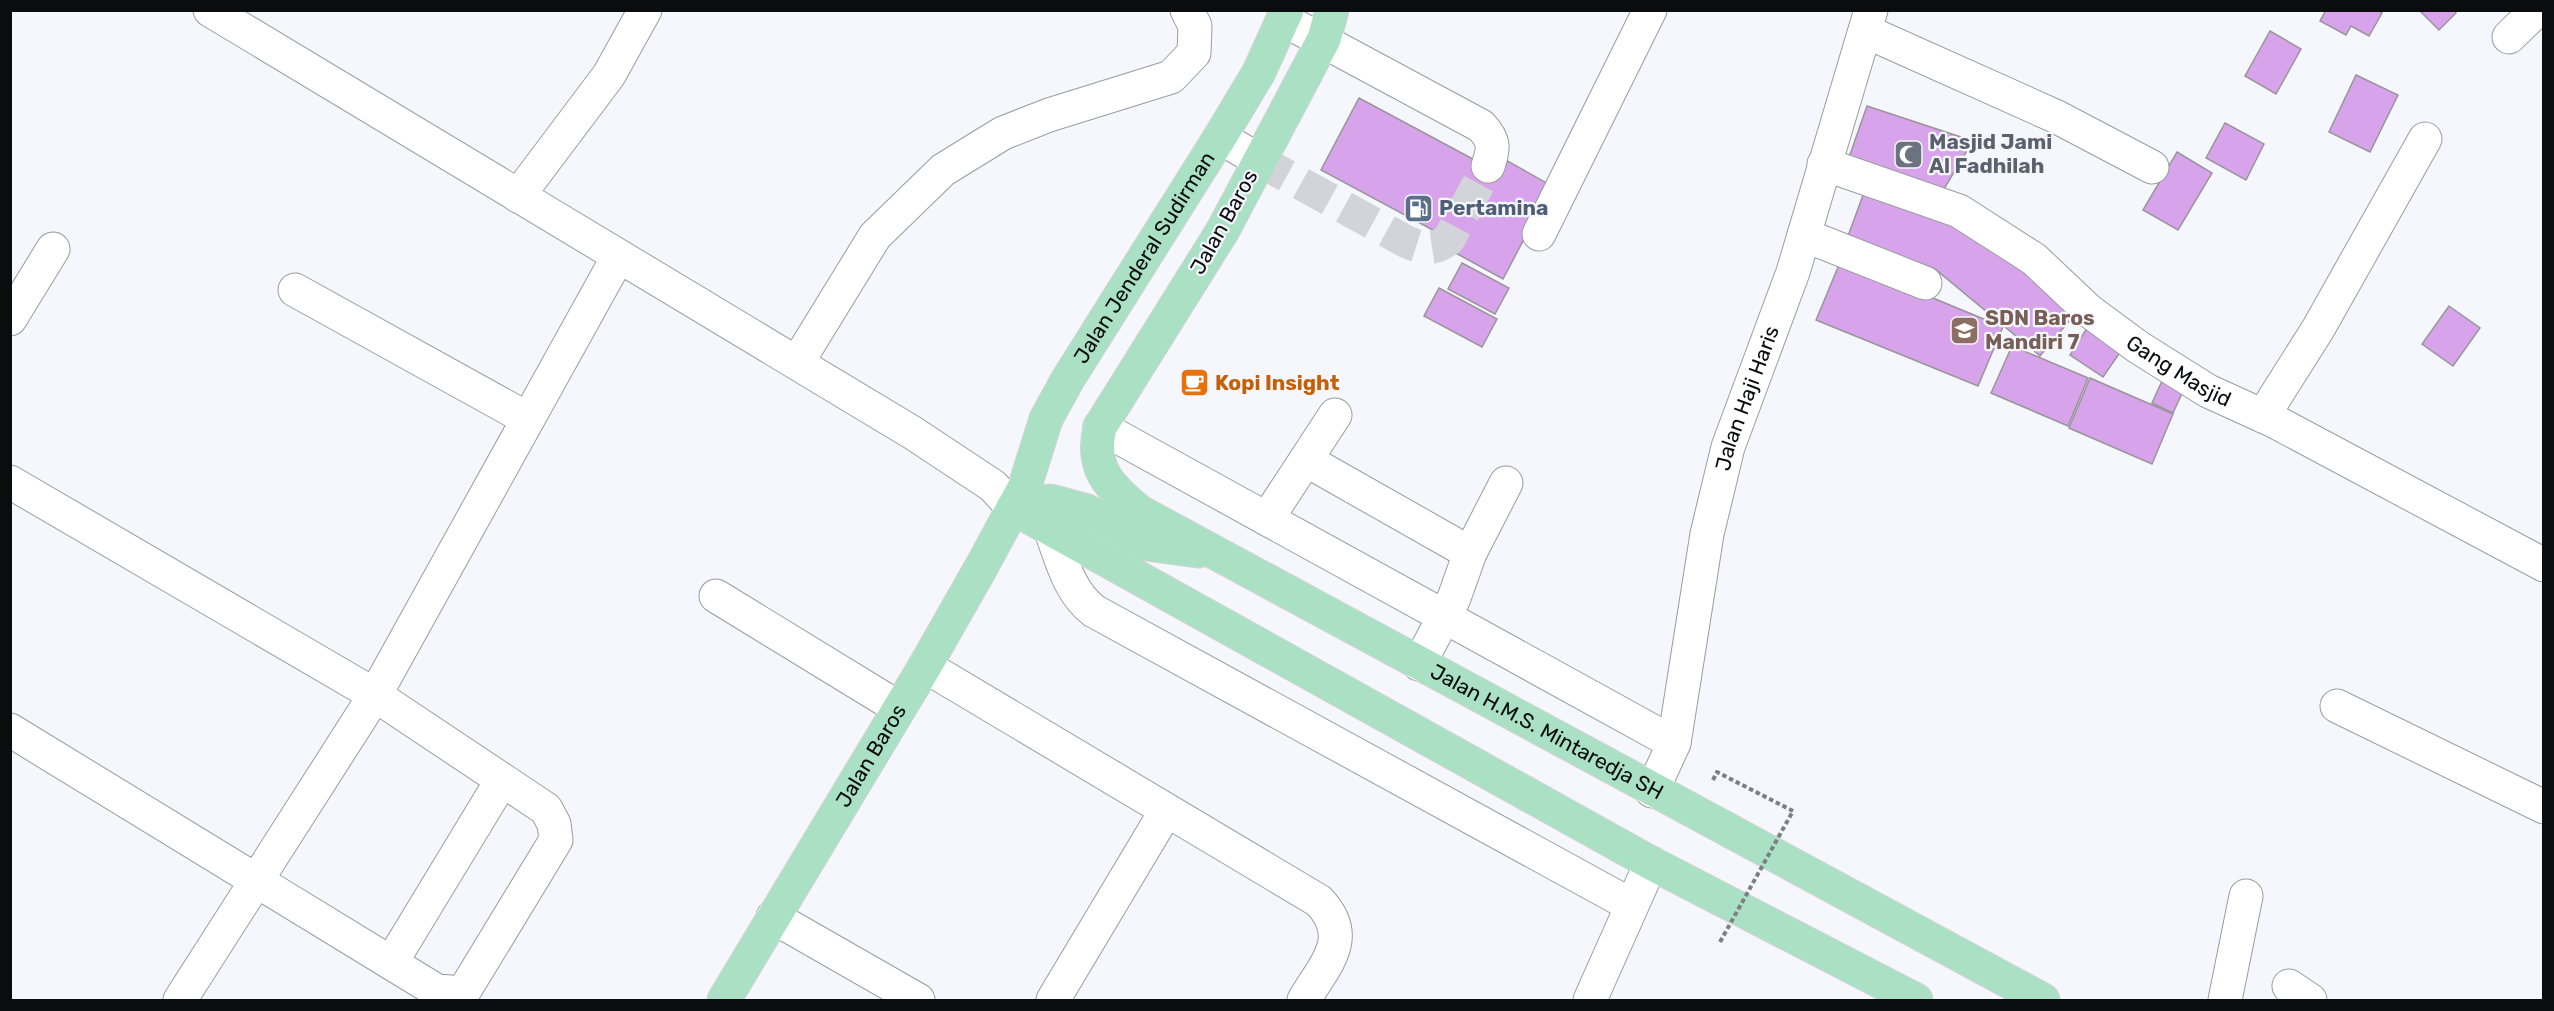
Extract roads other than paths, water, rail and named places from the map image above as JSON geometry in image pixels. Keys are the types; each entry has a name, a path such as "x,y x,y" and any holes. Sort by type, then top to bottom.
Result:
{"main road":[{"name":"Jalan Jenderal Sudirman","path":"1013,508 1025,486 1046,419 1068,379 1220,137 1258,72 1285,15"},
{"name":"Jalan Baros","path":"1100,427 1223,230 1328,25"},
{"name":"Jalan H.M.S. Mintaredja SH","path":"1100,427 1095,448 1099,464 1107,479 1122,497 1140,512 2043,1000"},
{"path":"1013,508 1050,501 1087,511 1146,544 1217,553"},
{"name":"Jalan Baros","path":"724,1000 925,666 1013,508"},
{"path":"1013,508 1651,863 1916,1000"}],"street":[{"path":"210,10 967,467 993,486 1013,508"},
{"path":"518,196 609,75 645,10"},
{"path":"797,363 875,236 943,170 1003,133 1049,115 1130,92 1171,77 1194,53 1195,26 1187,10"},
{"path":"1539,234 1650,10"},
{"path":"2509,37 2537,10"},
{"path":"1285,15 1328,25 1481,126 1491,136 1494,146 1488,166"},
{"path":"1868,21 2152,167"},
{"name":"Jalan Haji Haris","path":"1652,790 1674,743 1707,534 1728,447 1804,235 1868,21"},
{"path":"1220,137 1258,160"},
{"path":"2263,416 2318,329 2425,139"},
{"name":"Gang Masjid","path":"1824,164 1959,211 2034,259 2088,310 2138,347 2208,391 2263,416 2409,491 2544,565"},
{"path":"1804,235 1925,283"},
{"path":"10,319 53,249"},
{"path":"180,1000 259,880 375,695 618,256"},
{"path":"295,290 528,419"},
{"path":"1267,519 1335,415"},
{"path":"1100,427 1674,743"},
{"path":"1306,460 1470,553"},
{"path":"10,482 375,695 546,809 554,824 556,840 463,993 437,991 259,880 10,730"},
{"path":"1419,664 1454,598 1470,553 1506,483"},
{"path":"1051,531 1070,584 1081,601 1094,611 1631,905"},
{"path":"716,597 899,708"},
{"path":"925,666 1166,812 1319,900 1332,914 1336,944 1304,1000"},
{"path":"2337,706 2544,807"},
{"path":"391,963 502,780"},
{"path":"1053,1000 1166,812"},
{"path":"1590,1000 1651,863"},
{"path":"2225,1000 2246,896"},
{"path":"773,917 918,1000"}],"tunnel":[{"path":"1258,160 1407,242 1429,248 1438,246 1449,239 1488,166"}],"place":[{"name":"Masjid Jami Al Fadhilah","path":"1908,154"},
{"name":"Pertamina","path":"1418,208"},
{"name":"SDN Baros Mandiri 7","path":"1964,330"},
{"name":"Kopi Insight","path":"1194,383"}]}
